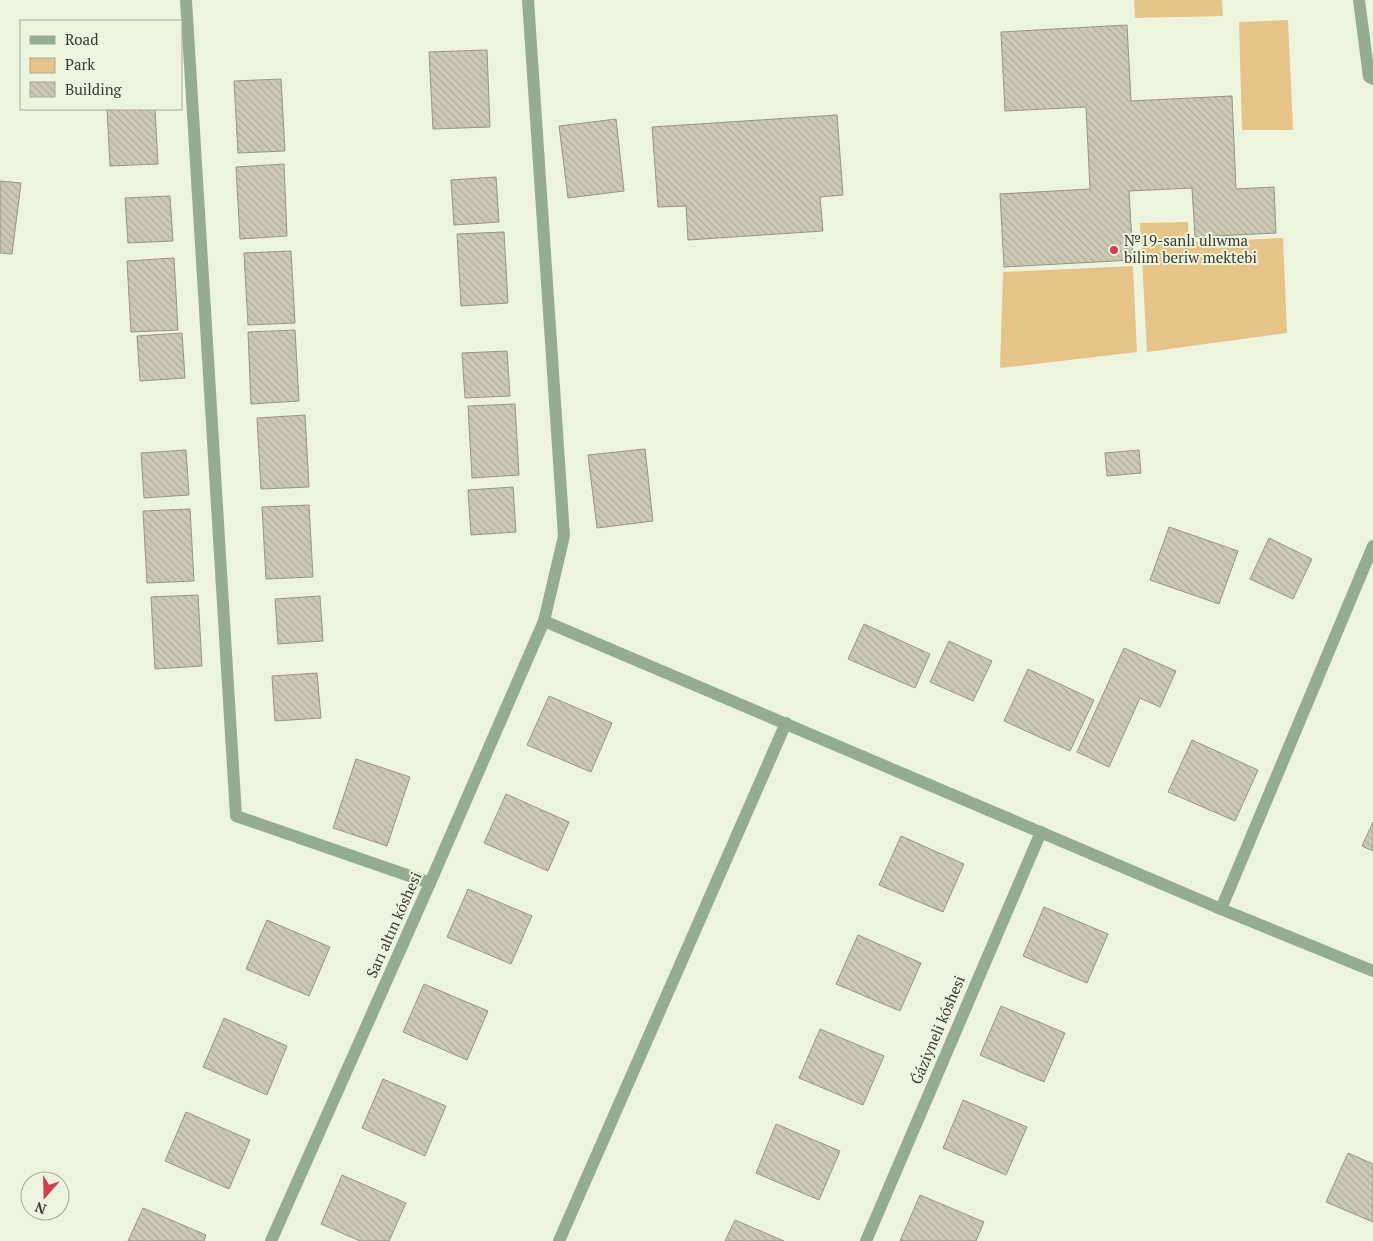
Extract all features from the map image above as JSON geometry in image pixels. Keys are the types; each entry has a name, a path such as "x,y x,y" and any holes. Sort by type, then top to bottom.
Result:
{"street":[{"path":"186,0 236,816 430,883"},
{"name":"Sarı altın kóshesi","path":"271,1241 544,620 564,536 528,0"},
{"path":"1359,0 1371,78"},
{"path":"1221,909 1373,546"},
{"path":"544,620 1221,909 1373,971"},
{"path":"559,1241 786,723"},
{"name":"Ǵáziyneli kóshesi","path":"866,1241 1041,832"}],"green space":[{"path":"1134,0 1222,0 1223,16 1135,18"},
{"path":"1288,20 1293,130 1242,130 1239,22"},
{"path":"1188,222 1189,242 1283,238 1287,333 1147,352 1140,223"},
{"path":"1133,266 1137,352 1000,368 1003,272"}],"building":[{"path":"1127,25 1131,101 1232,96 1236,189 1274,187 1276,233 1195,237 1192,188 1129,191 1133,260 1004,267 1000,194 1090,189 1086,107 1005,111 1001,32"},
{"path":"487,50 490,127 433,129 429,52"},
{"path":"281,79 285,151 238,153 234,81"},
{"path":"107,110 155,110 158,164 110,166"},
{"path":"837,115 843,195 820,197 823,231 688,240 686,206 658,207 652,127"},
{"path":"616,119 624,191 568,198 559,126"},
{"path":"284,164 287,236 240,239 236,167"},
{"path":"496,177 499,222 454,225 451,180"},
{"path":"0,181 21,183 12,254 0,253"},
{"path":"170,196 173,241 128,243 125,198"},
{"path":"504,232 508,303 461,306 457,234"},
{"path":"291,251 295,323 248,325 244,253"},
{"path":"174,258 178,330 131,332 127,261"},
{"path":"295,330 299,401 251,404 248,332"},
{"path":"182,333 185,378 140,381 137,336"},
{"path":"507,351 510,396 465,398 462,353"},
{"path":"515,404 519,475 472,478 468,406"},
{"path":"305,415 309,487 261,489 257,418"},
{"path":"645,449 653,521 597,528 588,455"},
{"path":"186,450 189,495 144,498 141,453"},
{"path":"1139,450 1141,473 1107,476 1105,453"},
{"path":"513,487 516,532 471,535 468,490"},
{"path":"309,505 313,577 266,579 262,507"},
{"path":"190,509 194,581 147,583 143,511"},
{"path":"1169,527 1238,551 1219,604 1150,580"},
{"path":"1269,538 1312,559 1293,599 1250,579"},
{"path":"198,595 202,666 155,669 151,597"},
{"path":"320,596 323,641 278,644 275,599"},
{"path":"864,624 930,654 915,688 848,659"},
{"path":"949,641 992,661 973,701 930,682"},
{"path":"1124,648 1176,671 1160,707 1140,698 1109,767 1077,752"},
{"path":"1028,669 1094,700 1070,751 1004,721"},
{"path":"317,673 321,718 275,721 272,676"},
{"path":"549,696 612,723 591,772 527,745"},
{"path":"1192,740 1258,770 1235,821 1168,792"},
{"path":"356,759 410,777 387,846 333,828"},
{"path":"506,794 569,822 548,871 484,843"},
{"path":"1373,822 1373,851 1362,846"},
{"path":"901,836 964,864 943,912 879,885"},
{"path":"468,889 532,916 511,964 447,937"},
{"path":"1044,907 1108,934 1087,983 1023,956"},
{"path":"267,920 330,947 309,996 246,969"},
{"path":"858,935 921,963 900,1011 836,984"},
{"path":"424,984 488,1011 467,1060 403,1032"},
{"path":"1001,1006 1065,1033 1044,1082 980,1055"},
{"path":"224,1018 287,1046 267,1095 203,1067"},
{"path":"820,1029 884,1056 863,1105 799,1078"},
{"path":"383,1079 446,1106 425,1156 362,1128"},
{"path":"963,1100 1027,1127 1006,1175 943,1148"},
{"path":"186,1112 250,1140 229,1189 165,1161"},
{"path":"776,1124 840,1151 819,1200 756,1173"},
{"path":"1348,1153 1373,1164 1373,1222 1326,1202"},
{"path":"342,1175 406,1203 389,1241 360,1241 321,1224"},
{"path":"920,1195 984,1222 976,1241 900,1241"},
{"path":"143,1208 206,1235 204,1241 128,1241"},
{"path":"735,1220 784,1241 725,1241"}],"place":[{"name":"№19-sanlı ulıwma bilim beriw mektebi","path":"1114,250"}]}
